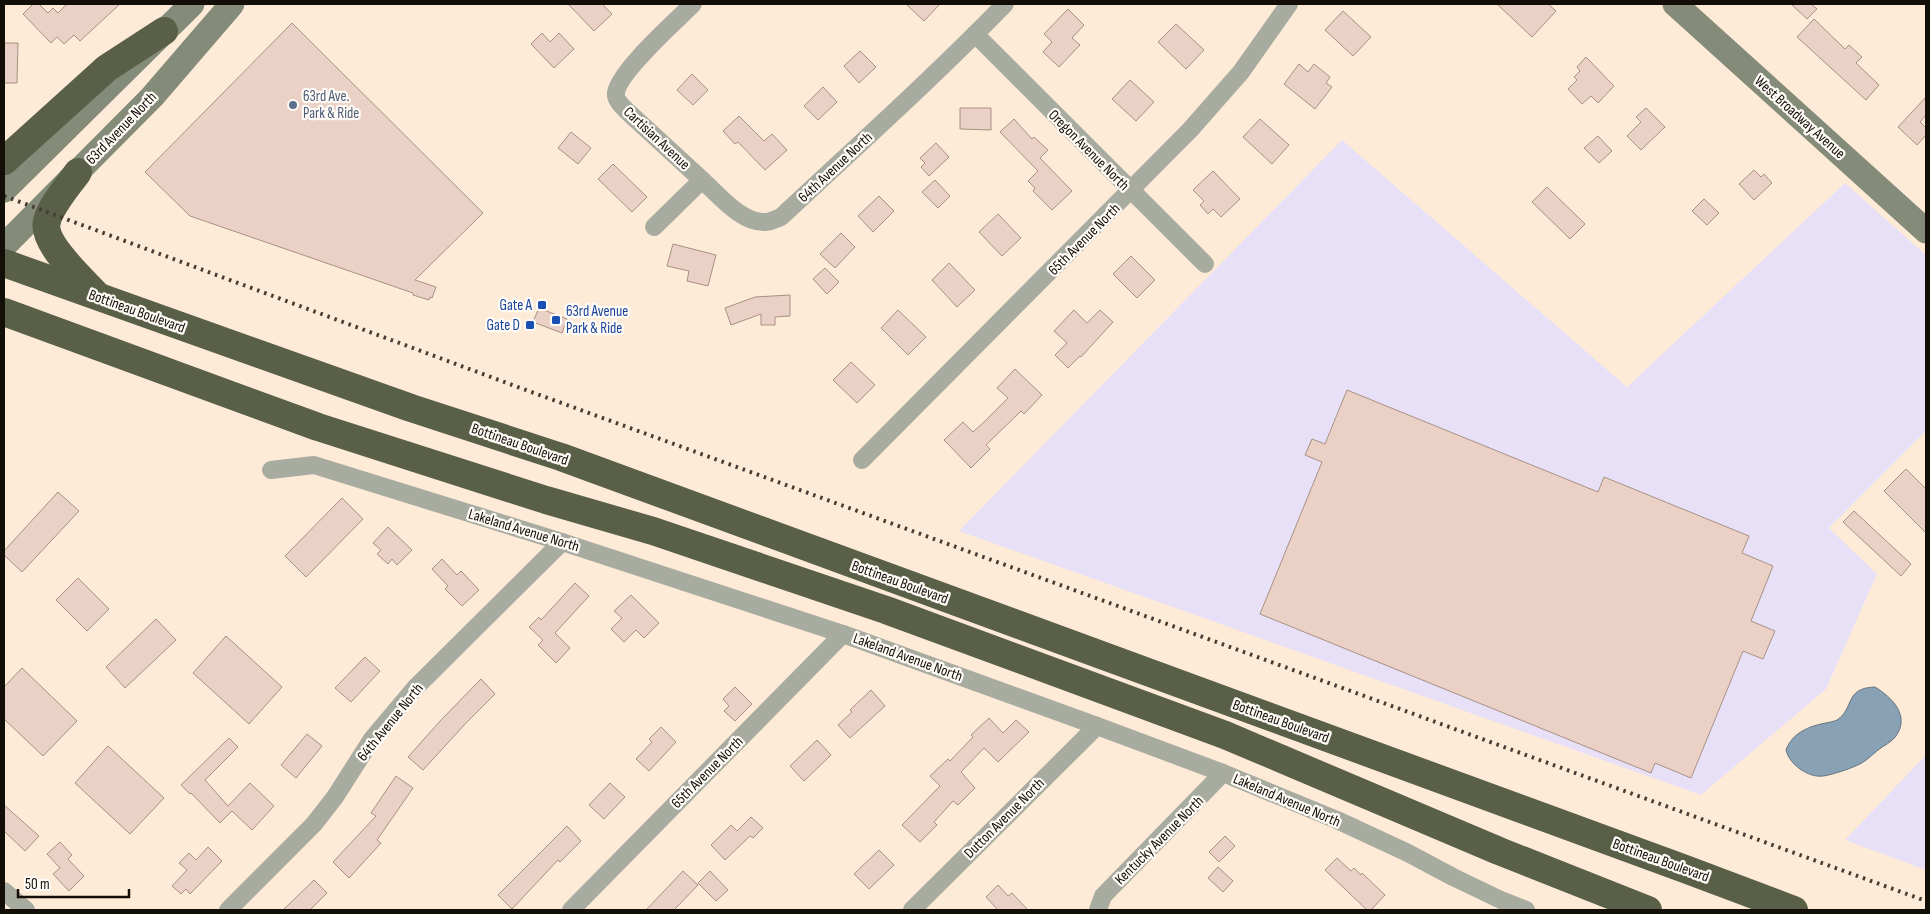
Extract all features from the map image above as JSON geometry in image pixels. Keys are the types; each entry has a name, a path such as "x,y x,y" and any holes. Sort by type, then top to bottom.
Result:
{"highway":[{"path":"4,161 107,68 164,31"},
{"path":"78,172 50,213 46,223 48,236 55,248 97,296"},
{"name":"Bottineau Boulevard","path":"4,262 411,408 561,457 1761,904 1792,910"},
{"name":"Bottineau Boulevard","path":"4,312 318,427 527,494 653,531 895,613 1225,736 1499,851 1648,910"}],"street":[{"path":"4,190 192,4"},
{"name":"63rd Avenue North","path":"4,246 152,97 232,4"},
{"name":"Cartisian Avenue","path":"693,4 623,76 616,93 618,102 702,180"},
{"name":"64th Avenue North","path":"702,180 740,213 753,220 766,222 780,217 1005,4"},
{"name":"65th Avenue North","path":"862,460 1131,191 1218,100 1241,72 1290,4"},
{"name":"West Broadway Avenue","path":"1675,4 1926,231"},
{"name":"Oregon Avenue North","path":"975,34 1205,264"},
{"path":"654,228 702,180"},
{"name":"Lakeland Avenue North","path":"271,470 314,465 562,542 844,634 1224,772 1337,820 1408,853 1502,901 1526,910"},
{"name":"64th Avenue North","path":"228,910 314,824 335,797 372,739 409,694 562,542"},
{"name":"65th Avenue North","path":"571,910 844,634"},
{"name":"Dutton Avenue North","path":"912,910 1097,726"},
{"name":"Kentucky Avenue North","path":"1098,910 1103,896 1224,772"},
{"path":"4,890 26,910"}],"shaded area":[{"path":"1342,140 1627,387 1845,183 1926,255 1926,431 1829,528 1877,574 1826,689 1701,795 959,531"},
{"path":"1926,755 1926,870 1845,840"}],"water":[{"path":"1875,687 1888,696 1898,708 1900,715 1900,729 1890,742 1862,763 1823,776 1811,775 1795,765 1786,750 1792,739 1807,728 1837,720 1843,715 1854,695 1865,688"}],"building":[{"path":"33,4 39,4 48,13 53,8 58,13 67,4 120,4 80,41 74,35 64,44 57,37 51,43 23,14"},
{"path":"568,4 602,4 612,14 594,31"},
{"path":"906,4 940,4 924,21"},
{"path":"1497,4 1548,4 1556,11 1532,37"},
{"path":"1791,4 1811,4 1817,9 1807,19"},
{"path":"1068,9 1084,25 1072,38 1080,45 1059,67 1043,52 1052,42 1044,34"},
{"path":"1343,11 1371,37 1353,56 1325,30"},
{"path":"1814,19 1845,49 1849,45 1862,57 1856,63 1879,85 1866,100 1797,37"},
{"name":"63rd Ave. Park & Ride","path":"292,23 483,213 415,280 436,287 432,298 430,297 429,300 190,216 145,172"},
{"path":"1176,24 1204,50 1186,69 1158,42"},
{"path":"542,33 550,42 559,33 574,49 554,68 531,44"},
{"path":"4,43 18,43 17,83 4,83"},
{"path":"860,51 876,67 859,83 844,66"},
{"path":"1586,57 1614,86 1598,103 1591,96 1582,104 1568,89 1577,80 1574,77 1580,71 1577,67"},
{"path":"1299,64 1308,72 1314,64 1330,77 1326,83 1332,87 1315,109 1284,84"},
{"path":"692,74 708,90 693,105 677,90"},
{"path":"1130,80 1154,102 1136,121 1112,99"},
{"path":"823,87 837,102 818,120 804,106"},
{"path":"1926,97 1926,115 1920,122 1926,128 1926,135 1917,145 1898,127"},
{"path":"960,108 991,108 991,130 960,129"},
{"path":"1646,108 1665,127 1641,150 1627,136 1641,122 1636,117"},
{"path":"739,116 764,141 772,134 787,150 765,170 738,142 735,144 723,131"},
{"path":"1014,119 1032,139 1034,137 1048,150 1040,158 1072,191 1052,210 1033,191 1035,188 1028,181 1038,171 1000,132"},
{"path":"1260,119 1289,145 1272,164 1243,137"},
{"path":"571,132 591,148 578,164 558,148"},
{"path":"1598,136 1612,151 1599,163 1584,148"},
{"path":"936,143 949,157 929,176 921,167 925,163 920,158"},
{"path":"613,164 647,197 632,212 598,179"},
{"path":"1754,170 1761,177 1764,174 1772,183 1754,200 1739,184"},
{"path":"1213,171 1240,199 1221,217 1213,209 1208,214 1200,205 1204,201 1193,190"},
{"path":"935,180 950,196 938,208 922,192"},
{"path":"1547,187 1585,224 1570,239 1532,202"},
{"path":"879,196 894,211 873,232 858,216"},
{"path":"1704,199 1719,213 1707,225 1692,211"},
{"path":"998,214 1021,238 1002,256 979,232"},
{"path":"841,233 855,247 835,268 820,254"},
{"path":"673,244 716,255 708,286 687,281 689,271 667,266"},
{"path":"1131,256 1155,280 1137,298 1113,274"},
{"path":"949,263 975,290 957,307 932,280"},
{"path":"825,268 839,282 827,294 813,279"},
{"path":"790,295 790,316 775,317 775,325 761,325 761,314 731,325 725,308 755,297"},
{"name":"63rd Avenue Park & Ride","path":"539,308 567,319 562,333 533,322"},
{"path":"898,310 926,337 908,355 881,328"},
{"path":"1074,310 1087,323 1100,310 1113,322 1081,357 1068,368 1055,355 1067,343 1054,331"},
{"path":"851,362 875,385 857,403 833,380"},
{"path":"1015,369 1042,395 1024,414 1021,411 986,445 990,449 971,468 944,440 963,422 973,432 1008,398 997,388"},
{"path":"1347,390 1598,492 1604,477 1749,536 1742,553 1773,566 1751,621 1775,631 1763,659 1743,651 1691,778 1655,763 1651,773 1260,614 1322,462 1305,455 1312,439 1325,444"},
{"path":"1906,469 1926,489 1926,533 1884,491"},
{"path":"58,492 79,511 22,572 4,555 4,551"},
{"path":"342,498 363,519 306,577 285,556"},
{"path":"1854,511 1911,564 1901,576 1843,522"},
{"path":"388,527 412,550 397,565 392,559 388,564 377,554 381,550 373,543"},
{"path":"442,559 457,575 461,571 479,590 462,606 445,589 448,586 432,569"},
{"path":"78,578 109,609 87,631 56,600"},
{"path":"575,583 589,596 555,633 570,648 556,663 538,645 543,640 529,627 539,617 541,620"},
{"path":"631,595 659,623 644,638 636,630 624,642 611,629 622,618 614,611"},
{"path":"156,619 176,640 125,688 106,667"},
{"path":"226,636 282,687 249,724 193,673"},
{"path":"365,657 380,671 351,702 335,688"},
{"path":"22,668 77,721 43,756 4,719 4,687"},
{"path":"481,679 495,694 423,770 408,757"},
{"path":"735,687 752,704 735,721 724,711 729,706 723,699"},
{"path":"871,690 885,706 850,738 838,725 852,712 850,710"},
{"path":"989,718 1003,733 1016,720 1029,732 998,762 984,748 961,772 975,788 958,805 953,801 934,822 937,825 920,842 902,825 940,786 930,776 948,759 950,761 973,737 971,735"},
{"path":"661,727 676,742 649,771 636,759 652,742 649,739"},
{"path":"307,734 322,746 296,778 281,765"},
{"path":"229,738 238,747 205,780 228,806 250,783 274,806 252,830 232,811 220,823 181,785"},
{"path":"817,740 831,755 804,781 790,766"},
{"path":"108,746 164,798 130,834 75,783"},
{"path":"396,776 413,788 377,840 381,843 349,878 333,862 376,816 371,813"},
{"path":"610,783 625,797 604,819 589,805"},
{"path":"4,805 39,836 25,851 4,831"},
{"path":"751,817 763,828 753,838 750,836 725,860 711,845 731,825 737,831"},
{"path":"567,826 581,841 560,862 558,860 512,909 498,895"},
{"path":"1225,836 1235,846 1219,862 1209,852"},
{"path":"60,842 72,855 68,859 84,876 69,891 53,874 60,868 47,854"},
{"path":"208,847 222,861 190,894 186,889 181,894 172,886 187,870 179,863 189,853 196,860"},
{"path":"879,850 894,865 869,889 854,874"},
{"path":"1337,858 1351,871 1354,868 1361,875 1362,873 1385,895 1371,910 1367,910 1325,870"},
{"path":"1218,867 1233,881 1223,892 1208,878"},
{"path":"683,871 698,885 674,910 646,910"},
{"path":"710,871 728,890 716,901 698,883"},
{"path":"314,880 327,893 310,910 283,910"},
{"path":"998,885 1008,896 1012,893 1028,910 998,910 986,897"}],"railway":[{"path":"4,196 515,386 1926,901"}],"place":[{"name":"63rd Ave. Park & Ride","path":"293,105"},
{"name":"Gate A","path":"542,305"},
{"name":"63rd Avenue Park & Ride","path":"556,320"},
{"name":"Gate D","path":"530,325"}]}
